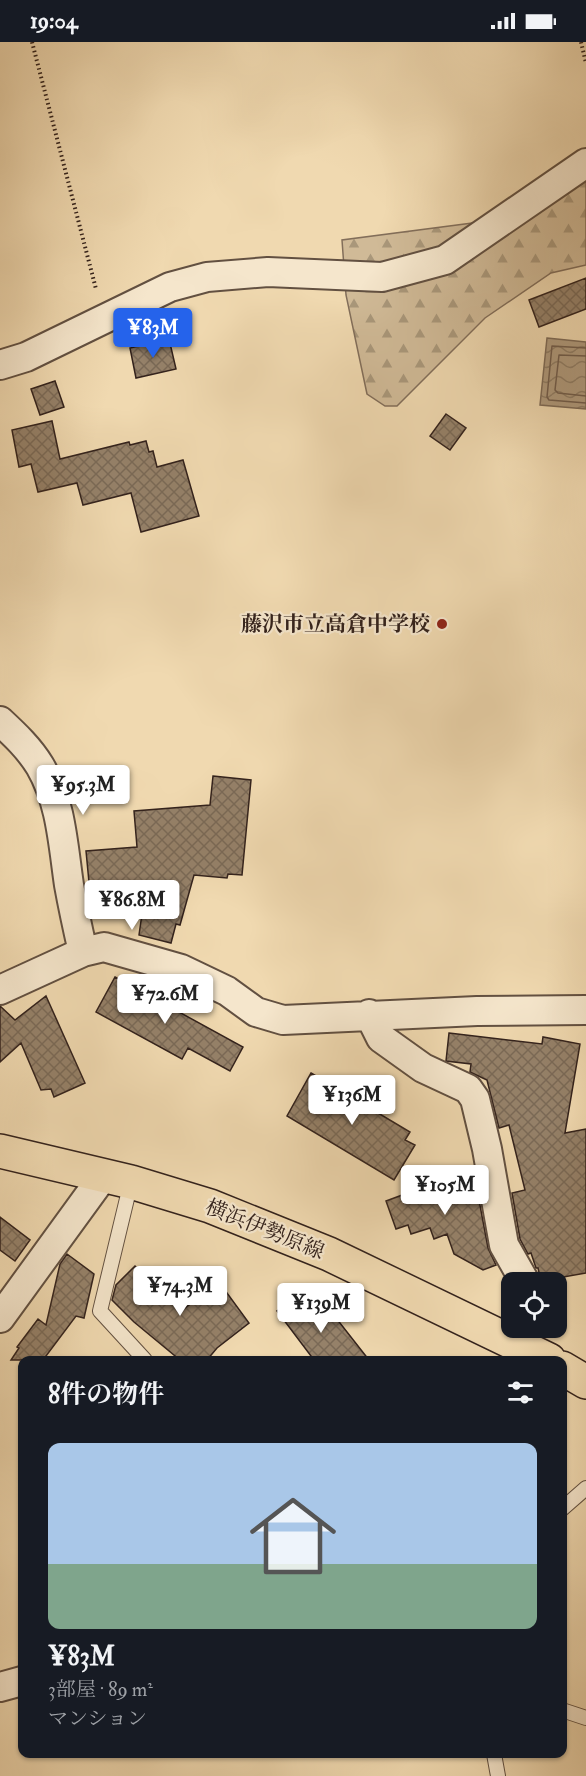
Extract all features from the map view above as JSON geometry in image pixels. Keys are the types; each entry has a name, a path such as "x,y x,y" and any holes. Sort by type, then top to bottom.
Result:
{"main road":[{"name":"横浜伊勢原線","path":"0,1150 117,1178 210,1206 272,1229 534,1345"},
{"path":"567,1371 586,1382"}],"street":[{"path":"0,365 26,357 170,287 207,277 268,272 382,277 445,260 586,163"},
{"path":"0,722 20,739 39,765 52,789 60,818 71,895 83,952"},
{"path":"0,990 83,952 104,947 181,969 227,991 256,1012 283,1020 369,1014 586,1010"},
{"path":"369,1014 381,1038 423,1068 468,1089 475,1099 487,1149 504,1245 519,1272"},
{"path":"0,1318 117,1178"},
{"path":"0,1687 18,1682"}],"lane":[{"path":"117,1178 100,1311 141,1356"},
{"path":"567,1505 586,1488"},
{"path":"567,1712 586,1718"},
{"path":"495,1758 498,1776"}],"path":[{"path":"32,42 104,319"},
{"path":"581,42 586,63"}],"green space":[{"path":"586,177 586,265 551,273 485,318 397,406 385,406 367,394 346,295 342,240 480,222"}],"water":[{"path":"547,338 586,342 586,409 540,405"}],"building":[{"path":"586,278 586,309 539,327 529,300"},
{"path":"169,339 176,369 136,378 130,348"},
{"path":"55,381 64,407 40,415 31,389"},
{"path":"446,414 466,428 450,450 430,436"},
{"path":"52,421 60,459 129,442 130,445 146,441 149,452 153,451 157,467 183,460 199,516 141,532 131,493 83,505 77,483 38,492 31,464 19,467 12,430"},
{"path":"213,776 251,780 242,875 228,874 227,878 194,875 180,925 176,924 171,943 139,935 143,907 100,911 99,903 91,903 86,851 137,847 134,811 210,805"},
{"path":"115,977 243,1047 230,1071 188,1048 182,1059 96,1012"},
{"path":"46,996 85,1083 54,1097 51,1089 41,1090 21,1043 0,1062 0,1006 15,1020"},
{"path":"449,1033 542,1044 543,1037 580,1044 565,1133 586,1129 586,1273 567,1276 567,1272 539,1272 536,1268 531,1253 528,1254 520,1239 512,1193 525,1190 509,1125 499,1128 487,1080 470,1072 471,1064 446,1061"},
{"path":"311,1073 410,1132 405,1140 415,1145 394,1180 287,1116"},
{"path":"457,1167 470,1202 479,1200 488,1248 496,1265 483,1270 454,1254 447,1234 434,1239 430,1228 411,1234 408,1225 396,1229 386,1201 413,1191 404,1186"},
{"path":"0,1217 30,1240 15,1261 0,1250"},
{"path":"67,1254 94,1274 84,1318 76,1316 46,1356 18,1356 18,1360 11,1360 19,1348 17,1347 38,1319 46,1325 60,1264"},
{"path":"135,1266 181,1311 219,1282 249,1323 210,1356 175,1356 134,1322 112,1300 116,1285"},
{"path":"298,1296 313,1321 329,1309 366,1356 311,1356 277,1311"}],"place":[{"name":"藤沢市立高倉中学校","path":"442,624"}]}
